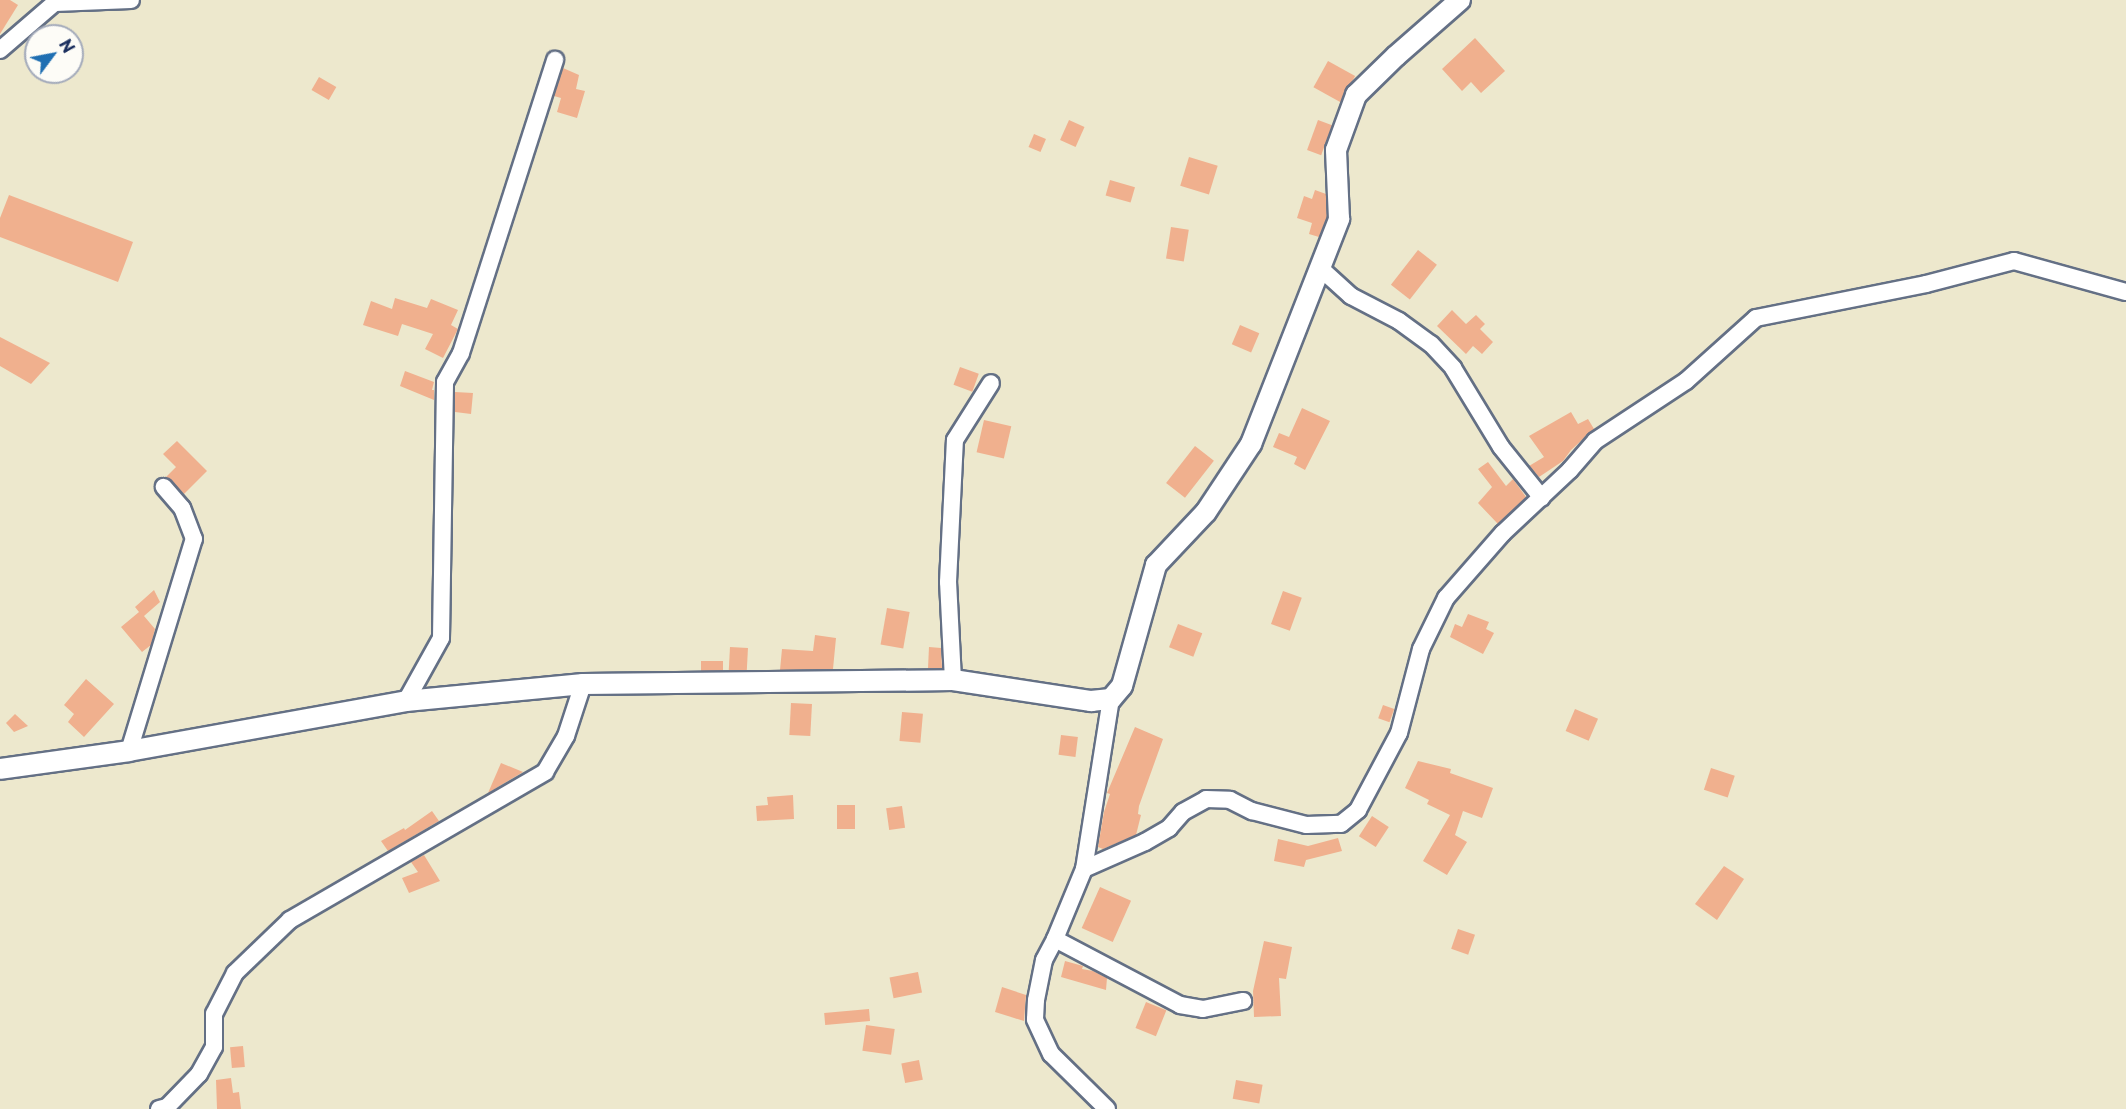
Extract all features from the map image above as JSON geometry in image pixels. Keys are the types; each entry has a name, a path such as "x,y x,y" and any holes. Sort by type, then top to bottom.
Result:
{"street":[{"path":"0,50 56,2 131,0"},
{"path":"1107,1109 1051,1054 1035,1019 1036,1000 1044,960 1084,869 1111,699 1122,686 1156,565 1206,512 1251,444 1339,219 1336,150 1356,95 1395,56 1460,0"},
{"path":"406,701 441,638 445,382 461,353 555,60"},
{"path":"1084,869 1145,842 1169,828 1183,812 1206,799 1230,800 1252,811 1306,825 1341,824 1358,810 1399,733 1421,650 1446,598 1503,533 1542,498 1595,441 1686,381 1755,318 1926,284 2014,261 2126,292"},
{"path":"1319,267 1351,297 1399,321 1431,344 1453,368 1501,447 1542,498"},
{"path":"953,680 948,582 955,440 992,383"},
{"path":"129,751 194,538 182,508 164,487"},
{"path":"0,769 129,751 406,701 583,684 953,680 1091,700 1111,699"},
{"path":"159,1109 167,1107 199,1074 214,1047 214,1014 235,974 290,920 544,772 566,736 583,684"},
{"path":"1055,939 1180,1005 1203,1010 1244,1001"}],"building":[{"path":"0,0 10,0 18,5 0,34"},
{"path":"1475,38 1505,71 1481,93 1471,82 1462,91 1442,69"},
{"path":"1328,61 1355,76 1341,102 1313,87"},
{"path":"563,68 579,75 576,89 585,91 577,118 557,112 561,98 554,96"},
{"path":"319,77 336,87 329,100 312,90"},
{"path":"1069,120 1085,127 1076,147 1060,140"},
{"path":"1318,120 1332,125 1321,155 1307,150"},
{"path":"1034,134 1046,139 1040,152 1029,147"},
{"path":"1189,157 1218,166 1209,194 1180,186"},
{"path":"1110,180 1135,187 1131,203 1106,195"},
{"path":"1315,190 1326,194 1327,217 1319,237 1309,234 1312,223 1297,218 1304,196 1312,199"},
{"path":"9,195 133,242 118,282 0,237 0,218"},
{"path":"1171,227 1189,230 1184,261 1166,259"},
{"path":"1418,250 1437,265 1410,299 1391,285"},
{"path":"395,298 427,308 431,299 458,310 451,325 458,329 443,358 425,349 433,334 402,324 398,336 363,325 371,301 392,309"},
{"path":"1452,310 1466,324 1476,315 1485,324 1480,329 1493,342 1482,354 1473,346 1466,354 1437,326"},
{"path":"1240,325 1259,333 1251,353 1232,344"},
{"path":"0,337 50,363 31,384 0,366"},
{"path":"960,367 979,374 972,392 954,385"},
{"path":"405,371 434,382 432,390 434,390 434,400 400,386"},
{"path":"455,392 473,393 471,414 455,412"},
{"path":"1302,408 1330,421 1305,470 1294,464 1297,457 1273,447 1279,433 1289,437"},
{"path":"1571,412 1578,424 1588,419 1594,429 1571,450 1563,461 1539,477 1529,466 1544,457 1529,436"},
{"path":"984,420 1011,426 1004,458 977,452"},
{"path":"177,441 207,471 184,494 166,477 176,467 163,454"},
{"path":"1195,446 1214,461 1185,498 1166,483"},
{"path":"1488,462 1506,486 1513,479 1526,497 1498,524 1478,503 1492,487 1478,469"},
{"path":"154,590 160,602 144,616 155,629 151,645 142,652 121,627 139,612 135,607"},
{"path":"1283,591 1302,598 1290,631 1271,624"},
{"path":"887,608 910,612 903,648 881,644"},
{"path":"1468,614 1489,622 1486,629 1494,633 1483,654 1450,637 1455,624 1462,627"},
{"path":"1178,624 1202,633 1193,657 1169,647"},
{"path":"815,635 836,638 833,669 780,670 782,649 813,651"},
{"path":"730,647 748,648 747,671 729,670"},
{"path":"929,647 941,648 942,668 928,668"},
{"path":"701,661 723,661 723,671 701,671"},
{"path":"86,679 114,704 84,737 68,722 74,714 64,705"},
{"path":"791,703 812,704 810,736 789,735"},
{"path":"1383,705 1394,709 1389,722 1378,718"},
{"path":"1575,709 1598,719 1589,741 1566,731"},
{"path":"902,712 923,714 920,743 899,741"},
{"path":"15,714 28,726 14,732 6,723"},
{"path":"1135,727 1163,739 1139,806 1138,814 1141,815 1136,835 1103,849 1098,847 1104,812 1110,794 1107,793"},
{"path":"1061,735 1078,737 1075,757 1059,755"},
{"path":"1418,761 1451,769 1450,773 1493,788 1482,818 1463,811 1455,835 1467,842 1447,875 1423,861 1450,815 1427,804 1429,800 1405,788"},
{"path":"501,763 523,772 488,793"},
{"path":"1711,768 1735,776 1728,798 1704,790"},
{"path":"793,795 794,819 757,821 756,806 768,805 767,797"},
{"path":"837,805 855,805 855,829 837,829"},
{"path":"902,806 905,828 889,830 886,808"},
{"path":"432,811 439,821 388,851 381,841 404,828 405,830"},
{"path":"1372,816 1389,827 1376,847 1359,836"},
{"path":"1338,838 1342,851 1306,860 1304,867 1274,861 1278,839 1308,846"},
{"path":"424,855 440,881 409,893 402,878 418,872 411,862"},
{"path":"1724,866 1744,879 1717,920 1695,904"},
{"path":"1100,887 1131,901 1113,942 1082,928"},
{"path":"1458,929 1475,935 1468,955 1451,949"},
{"path":"1264,941 1292,947 1286,979 1279,978 1281,1016 1254,1017 1253,991"},
{"path":"1065,961 1083,966 1082,969 1093,971 1107,978 1106,990 1061,977"},
{"path":"918,972 922,993 894,998 890,978"},
{"path":"1002,987 1026,995 1024,1021 995,1012"},
{"path":"1146,1002 1166,1010 1156,1036 1136,1028"},
{"path":"869,1009 870,1021 825,1025 824,1013"},
{"path":"866,1025 895,1029 891,1055 862,1051"},
{"path":"243,1046 245,1067 232,1068 230,1047"},
{"path":"919,1060 923,1080 905,1083 901,1063"},
{"path":"231,1078 233,1093 239,1092 241,1109 217,1109 216,1080"},
{"path":"1236,1080 1263,1085 1259,1103 1233,1099"}]}
